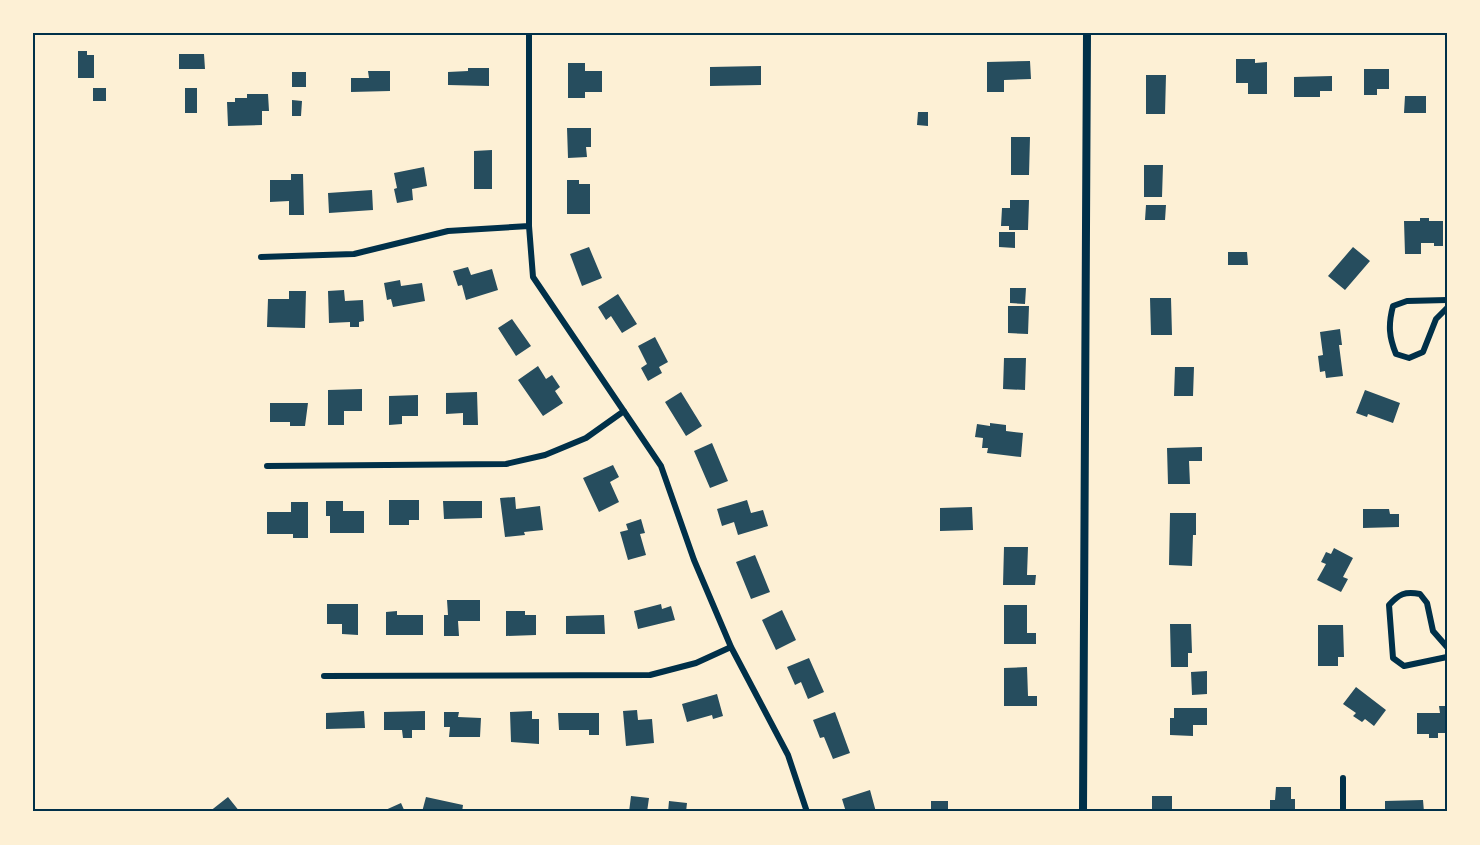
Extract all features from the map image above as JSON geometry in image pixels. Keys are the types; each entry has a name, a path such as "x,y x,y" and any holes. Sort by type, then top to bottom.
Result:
{"street":[{"path":"529,33 529,226 533,277 661,466 694,560 730,647 788,755 807,812"},
{"path":"1083,812 1087,33"},
{"path":"261,256 354,254 448,231 529,226"},
{"path":"1447,300 1407,301 1393,306 1389,321 1389,339 1396,354 1409,358 1423,352 1436,318 1447,308"},
{"path":"267,466 506,464 545,455 586,438 624,411"},
{"path":"1447,647 1433,632 1427,603 1420,594 1408,591 1397,596 1389,605 1393,658 1404,666 1447,657"},
{"path":"324,676 650,675 696,663 730,647"},
{"path":"1342,778 1344,812"}],"building":[{"path":"78,51 87,51 87,55 94,55 94,78 78,78"},
{"path":"179,54 204,54 205,69 179,69"},
{"path":"1236,59 1255,59 1255,63 1267,62 1267,94 1248,94 1248,83 1236,83"},
{"path":"1030,61 1031,79 1004,80 1004,92 987,92 987,62"},
{"path":"568,63 585,63 585,71 602,71 602,92 585,92 585,98 568,98"},
{"path":"761,66 761,85 710,86 710,67"},
{"path":"468,68 489,68 489,86 448,85 448,72 468,71"},
{"path":"1364,69 1389,69 1389,89 1377,89 1377,95 1364,95"},
{"path":"368,71 390,71 390,91 351,92 351,78 369,78"},
{"path":"292,72 306,72 306,87 292,87"},
{"path":"1146,75 1166,75 1165,114 1146,114"},
{"path":"1332,76 1332,91 1320,91 1320,97 1294,97 1294,77"},
{"path":"93,88 106,88 106,101 93,101"},
{"path":"185,88 197,88 197,113 185,113"},
{"path":"247,94 268,94 269,111 262,111 262,125 228,126 227,102 235,102 235,98 247,98"},
{"path":"1405,96 1426,96 1426,113 1404,113"},
{"path":"292,100 302,101 301,116 292,116"},
{"path":"918,112 928,112 928,126 917,125"},
{"path":"567,128 591,128 591,147 586,147 587,157 568,158"},
{"path":"1011,137 1030,137 1029,175 1011,175"},
{"path":"492,150 492,189 474,189 474,151"},
{"path":"1144,165 1163,165 1162,197 1144,197"},
{"path":"424,167 427,186 412,189 413,200 397,203 394,173"},
{"path":"291,174 303,174 304,215 289,215 289,201 270,202 270,180 291,180"},
{"path":"567,180 579,180 579,184 590,184 590,214 567,214"},
{"path":"372,190 373,210 329,213 328,193"},
{"path":"1010,200 1029,200 1028,230 1009,230 1009,226 1001,226 1002,208 1010,208"},
{"path":"1146,205 1166,205 1165,220 1145,220"},
{"path":"1420,218 1429,218 1429,221 1443,221 1443,246 1421,243 1421,254 1405,254 1404,221 1420,221"},
{"path":"999,232 1015,232 1015,248 999,247"},
{"path":"589,247 602,278 582,286 570,254"},
{"path":"1353,247 1370,261 1345,290 1328,276"},
{"path":"1228,252 1247,252 1248,265 1228,265"},
{"path":"468,267 471,275 492,269 498,290 466,300 462,285 458,286 453,271"},
{"path":"400,280 401,286 422,283 425,301 393,307 391,299 387,300 384,283"},
{"path":"1010,288 1026,288 1025,304 1010,303"},
{"path":"344,290 345,301 363,300 364,321 359,322 359,327 350,327 350,322 329,323 328,291"},
{"path":"289,291 306,291 305,328 267,327 268,299 289,299"},
{"path":"618,294 637,324 622,333 611,316 606,320 598,307"},
{"path":"1150,298 1171,298 1172,335 1151,335"},
{"path":"1008,306 1029,306 1028,334 1008,333"},
{"path":"512,319 531,346 516,356 498,328"},
{"path":"1340,329 1342,345 1339,345 1343,376 1326,378 1325,371 1320,372 1318,356 1323,355 1320,332"},
{"path":"655,337 668,362 659,367 662,373 648,381 641,368 647,364 638,346"},
{"path":"1004,358 1026,358 1025,390 1003,389"},
{"path":"538,366 546,379 552,375 560,387 555,391 563,403 543,416 518,380"},
{"path":"1175,367 1194,367 1193,396 1174,396"},
{"path":"362,389 362,411 344,411 344,425 328,425 328,390"},
{"path":"1365,390 1400,403 1393,423 1368,414 1367,417 1356,413"},
{"path":"477,392 478,425 463,425 463,413 446,414 446,393"},
{"path":"681,392 702,426 686,436 665,402"},
{"path":"418,395 418,416 402,416 402,424 389,425 389,396"},
{"path":"270,403 308,403 305,426 290,426 290,422 270,422"},
{"path":"990,423 1006,425 1006,431 1023,433 1021,457 987,453 988,448 982,448 983,438 975,437 977,424 990,426"},
{"path":"712,443 728,481 710,488 694,451"},
{"path":"1202,447 1202,461 1189,461 1190,484 1168,484 1167,448"},
{"path":"613,465 619,477 610,482 619,502 599,512 583,478"},
{"path":"515,497 516,509 540,506 543,530 505,537 500,498"},
{"path":"389,500 419,500 419,520 409,520 409,525 389,525"},
{"path":"747,500 751,513 763,510 768,526 738,535 734,522 722,526 717,509"},
{"path":"326,501 343,501 343,511 364,511 364,533 330,533 330,516 326,516"},
{"path":"443,501 482,501 482,518 444,519"},
{"path":"291,502 308,502 308,538 293,538 293,534 267,534 267,512 291,512"},
{"path":"972,507 973,530 940,531 940,508"},
{"path":"1363,509 1389,509 1390,514 1399,514 1399,527 1363,528"},
{"path":"1170,513 1196,513 1192,566 1169,565"},
{"path":"641,519 645,533 640,534 646,555 628,560 620,532 628,530 626,524"},
{"path":"1004,547 1028,547 1027,575 1036,575 1035,585 1003,585"},
{"path":"1334,548 1353,558 1343,577 1348,579 1341,592 1317,580 1326,564 1321,562 1326,552 1331,554"},
{"path":"755,555 770,592 751,599 736,562"},
{"path":"447,600 480,600 480,621 458,621 459,636 444,636 444,615 448,615"},
{"path":"327,604 358,604 358,635 342,634 342,624 327,624"},
{"path":"661,604 662,609 671,606 675,620 638,629 634,611"},
{"path":"1004,605 1027,605 1027,633 1036,633 1036,644 1004,644"},
{"path":"782,610 796,640 776,650 762,620"},
{"path":"397,611 397,615 423,615 423,635 386,635 386,612"},
{"path":"506,611 525,611 525,615 536,615 536,635 506,636"},
{"path":"604,615 605,634 566,634 566,616"},
{"path":"1170,624 1191,624 1192,653 1188,653 1188,667 1171,667"},
{"path":"1318,625 1343,625 1344,657 1338,657 1338,666 1318,666"},
{"path":"809,658 824,692 808,699 801,682 795,685 787,667"},
{"path":"1027,667 1028,696 1037,696 1037,706 1004,706 1004,668"},
{"path":"1207,671 1207,694 1192,695 1191,672"},
{"path":"1356,687 1386,710 1374,726 1365,719 1362,722 1353,716 1356,713 1343,704"},
{"path":"717,694 723,716 713,719 712,715 687,722 682,704"},
{"path":"1439,706 1447,706 1447,733 1438,733 1438,738 1429,738 1429,734 1417,734 1417,713 1440,713"},
{"path":"1174,708 1207,708 1207,725 1193,725 1193,736 1170,735 1170,718 1174,718"},
{"path":"637,710 638,720 652,719 654,743 626,746 623,711"},
{"path":"364,711 365,728 326,729 326,713"},
{"path":"425,711 425,730 412,730 412,738 403,738 402,730 384,730 384,712"},
{"path":"532,711 532,719 539,719 539,744 511,742 510,712"},
{"path":"444,712 459,712 458,717 481,718 480,737 449,737 450,727 444,727"},
{"path":"835,712 850,753 833,759 824,737 820,738 813,720"},
{"path":"558,713 599,713 599,735 589,735 589,730 559,730"},
{"path":"1276,787 1291,787 1291,799 1295,799 1295,812 1270,812 1270,800 1275,800"},
{"path":"870,790 876,812 846,812 842,799"},
{"path":"631,796 649,798 647,812 629,812"},
{"path":"1152,796 1172,796 1172,812 1152,812"},
{"path":"228,797 240,812 209,812"},
{"path":"426,797 463,805 462,812 422,812"},
{"path":"1423,800 1424,812 1385,812 1385,801"},
{"path":"669,801 687,803 686,812 668,812"},
{"path":"931,801 948,801 948,812 931,812"},
{"path":"401,803 405,812 381,812"}]}
